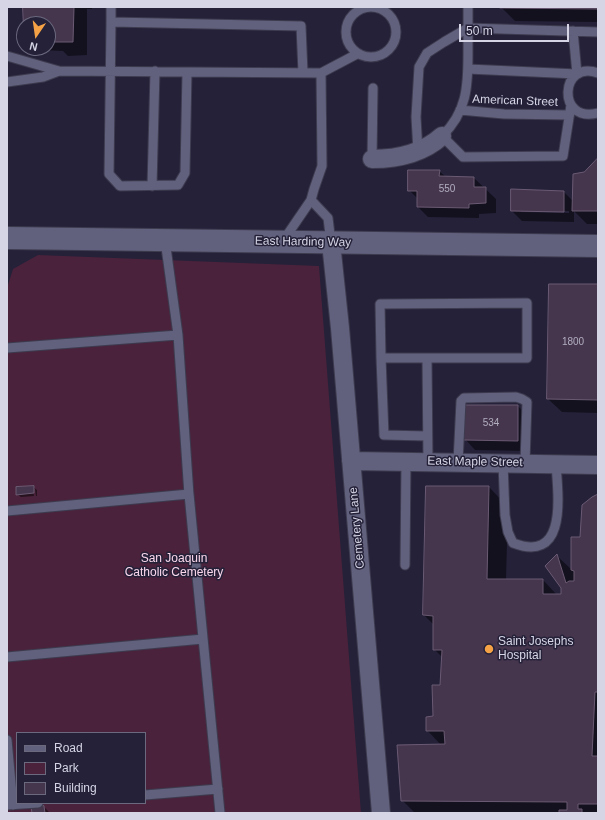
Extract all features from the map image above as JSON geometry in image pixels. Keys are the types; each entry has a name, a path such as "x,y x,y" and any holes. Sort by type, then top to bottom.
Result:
{"street":[{"path":"372,159 402,157 418,152 442,136"},
{"name":"East Harding Way","path":"7,238 598,246"},
{"name":"Cemetery Lane","path":"331,243 340,328 381,813"},
{"name":"East Maple Street","path":"351,461 598,465"}],"lane":[{"path":"111,7 109,174 120,186 178,186 184,173 187,72"},
{"name":"American Street","path":"442,136 456,120 465,96 468,69 468,7"},
{"path":"7,56 59,71 321,73 357,54 365,57 377,56 388,51 396,36 396,27 393,19 387,13 375,8 363,8 355,12 350,18 346,30 347,42 357,54"},
{"path":"111,22 301,26 303,73"},
{"path":"418,152 416,117 419,68 428,53 468,28 598,32"},
{"path":"573,31 577,74"},
{"path":"468,69 577,74 590,71 598,73"},
{"path":"7,82 43,77 59,71"},
{"path":"152,186 155,71"},
{"path":"283,242 311,200 322,166 321,73"},
{"path":"577,74 568,85 568,99 571,105 576,111 583,114 598,112"},
{"path":"372,159 373,88"},
{"path":"442,136 463,157 563,156 571,105"},
{"name":"American Street","path":"460,110 504,114 569,115"},
{"path":"311,200 328,218 331,243"},
{"path":"165,240 178,335 189,495 220,813"},
{"path":"381,358 527,358 527,304 380,304 381,358 384,435 427,436"},
{"path":"7,348 178,335"},
{"path":"427,358 428,462"},
{"path":"458,462 461,401 464,398 516,397 522,398 527,402 524,463"},
{"path":"405,565 406,461"},
{"path":"503,463 505,515 508,532 513,542 524,547 536,547 548,540 556,526 558,505 556,464"},
{"path":"7,511 189,495"},
{"path":"7,657 203,639"},
{"path":"7,740 10,805 24,804"},
{"path":"146,795 218,789"}],"green space":[{"name":"San Joaquin Catholic Cemetery","path":"38,255 319,266 361,813 7,813 7,288 13,269"}],"building":[{"path":"23,7 74,7 73,42 56,42 56,16 23,16"},
{"path":"598,7 598,9 500,8"},
{"path":"598,158 598,211 572,211 573,174 584,172"},
{"path":"408,170 440,170 439,176 474,177 474,187 486,187 486,203 469,204 469,208 417,207 417,191 408,191"},
{"path":"511,189 564,191 564,212 511,211"},
{"path":"549,284 598,284 598,400 547,399"},
{"path":"465,405 518,405 518,441 464,440"},
{"path":"34,486 34,493 16,495 16,487"},
{"path":"426,486 489,486 487,579 543,579 543,594 561,594 561,588 545,566 557,554 566,583 569,581 574,581 574,571 571,570 571,537 580,537 582,505 598,494 598,692 595,692 592,756 598,756 598,804 578,804 578,809 582,809 582,813 559,813 559,810 567,810 567,802 401,801 397,745 445,744 444,731 426,731 426,717 433,716 432,685 440,685 442,650 433,650 433,616 423,615"},
{"path":"44,806 45,813 32,813 31,807"}],"place":[{"name":"Saint Josephs Hospital","path":"489,649"}]}
